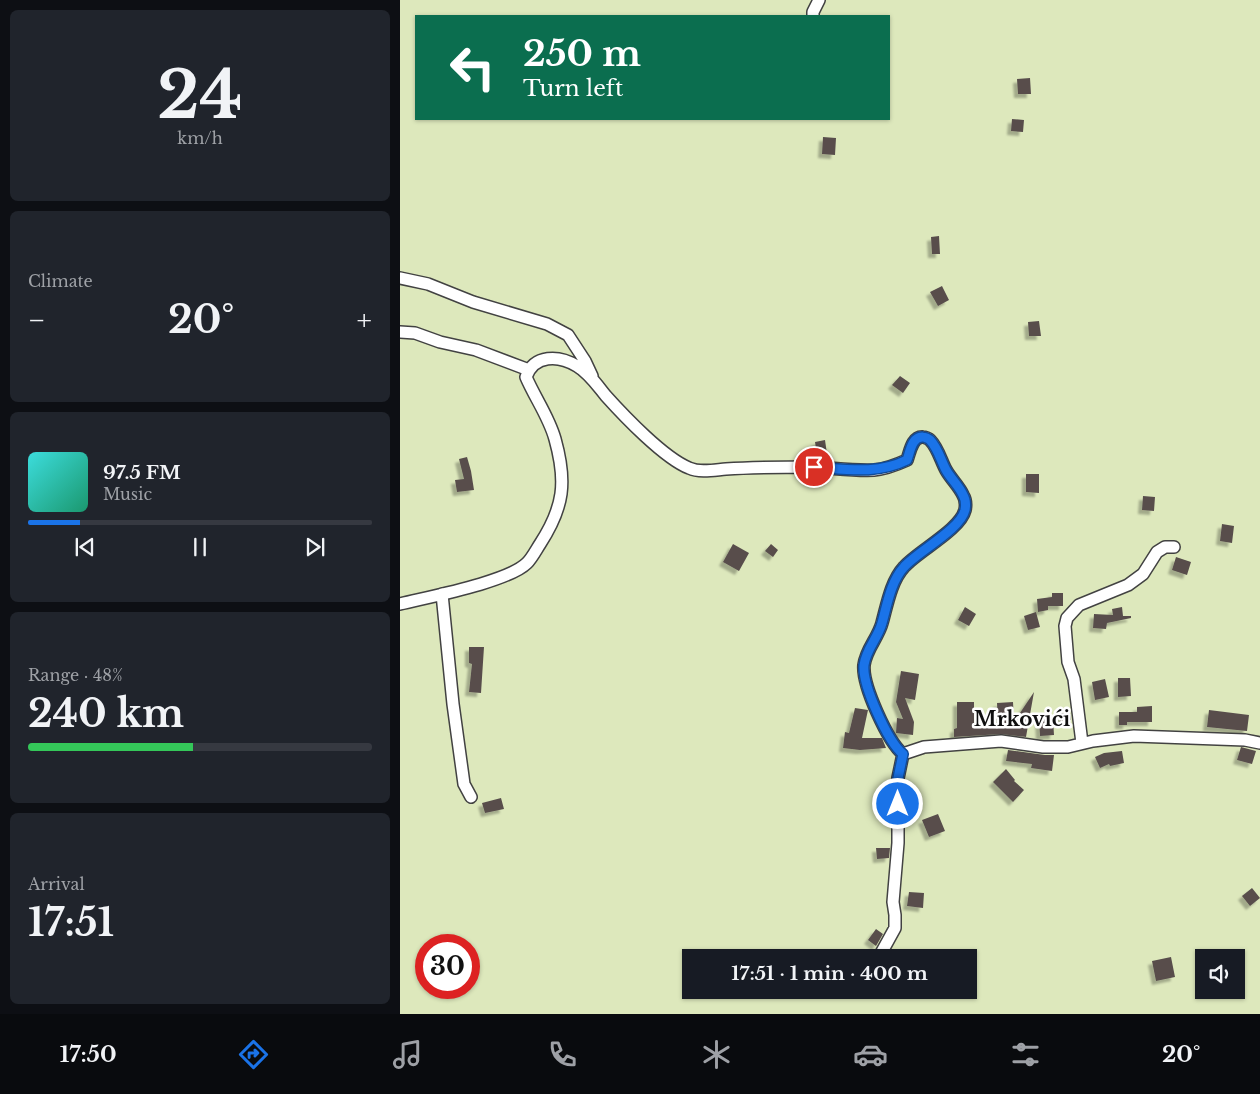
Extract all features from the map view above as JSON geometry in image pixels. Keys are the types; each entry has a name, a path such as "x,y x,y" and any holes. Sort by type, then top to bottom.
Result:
{"street":[{"path":"813,15 819,0"},
{"path":"400,278 428,284 473,302 547,324 568,335 585,361 593,378 606,396 661,450 689,468 701,470 814,467 885,469 907,460 913,441 924,437 930,440 947,471 964,496 965,510 955,526 904,567 895,580 881,628 870,647 864,665 866,682 872,700 885,727 903,754"},
{"path":"400,332 415,333 440,342 476,350 529,370"},
{"path":"400,604 479,584 520,568 527,563 551,527 562,497 563,482 555,440 547,418 526,377 529,370 537,362 547,358 576,365 593,378"},
{"path":"1082,744 1074,679 1068,662 1065,626 1067,618 1079,605 1128,585 1143,574 1157,552 1165,547 1174,547"},
{"path":"442,594 453,704 464,784 471,797"},
{"path":"903,754 924,747 1001,740 1043,747 1068,747 1134,736 1245,740 1260,743"},
{"path":"883,949 895,928 894,902 898,843 898,778 903,754"}],"green space":[{"path":"400,0 1260,0 1260,1014 400,1014"}],"building":[{"path":"1030,78 1031,94 1018,94 1017,79"},
{"path":"1012,119 1024,120 1023,132 1011,131"},
{"path":"823,137 836,138 835,155 822,154"},
{"path":"939,236 940,254 932,254 931,237"},
{"path":"942,286 949,300 938,306 930,292"},
{"path":"1039,321 1041,336 1029,336 1028,322"},
{"path":"900,376 910,383 903,393 892,385"},
{"path":"825,440 827,454 817,455 815,442"},
{"path":"467,457 474,490 457,492 455,480 464,479 459,459"},
{"path":"1026,474 1039,474 1039,493 1026,492"},
{"path":"1143,496 1155,497 1154,511 1142,510"},
{"path":"1222,524 1234,526 1232,543 1220,541"},
{"path":"733,544 749,553 739,571 723,562"},
{"path":"771,544 778,550 773,557 765,551"},
{"path":"1176,557 1191,562 1187,575 1172,570"},
{"path":"1052,593 1063,593 1063,606 1048,606 1048,610 1038,612 1037,599 1052,597"},
{"path":"965,607 976,614 969,626 958,620"},
{"path":"1122,607 1123,616 1131,616 1131,618 1107,623 1106,629 1093,628 1094,614 1113,615 1112,609"},
{"path":"1036,612 1040,627 1028,630 1024,616"},
{"path":"469,647 484,647 481,693 469,692 472,664 469,663"},
{"path":"901,671 919,674 915,700 905,698 914,722 913,735 896,733 897,718 903,719 896,702"},
{"path":"1118,678 1130,678 1131,696 1118,697"},
{"path":"1105,679 1109,697 1095,700 1092,682"},
{"path":"1034,692 1026,737 1001,734 954,737 954,729 957,728 957,702 974,702 974,727 998,725 997,703 1013,702 1014,722"},
{"path":"1152,706 1152,722 1127,722 1127,725 1119,725 1119,712 1137,712 1137,707"},
{"path":"855,708 868,710 862,738 882,738 886,748 860,750 843,748 845,732 849,733"},
{"path":"1209,710 1249,715 1247,731 1207,727"},
{"path":"1059,713 1070,713 1071,720 1060,721"},
{"path":"1039,719 1053,719 1054,735 1040,736"},
{"path":"1241,747 1256,751 1252,764 1237,760"},
{"path":"1008,750 1054,755 1052,771 1031,768 1032,764 1006,761"},
{"path":"1122,751 1124,763 1110,766 1109,764 1100,768 1095,757 1104,753"},
{"path":"1006,769 1014,781 1024,790 1013,802 993,782"},
{"path":"501,798 504,809 485,813 482,803"},
{"path":"938,814 945,831 929,837 922,820"},
{"path":"876,848 890,848 889,858 877,859"},
{"path":"1252,888 1260,898 1250,906 1242,896"},
{"path":"909,892 924,893 923,908 907,906"},
{"path":"876,929 883,934 876,946 868,940"},
{"path":"1171,957 1175,977 1156,981 1152,961"}],"district":[{"name":"Mrkovići","path":"1022,719"}],"route":[{"path":"814,467 885,469 907,460 913,441 924,437 930,440 937,450 947,471 964,496 966,503 963,516 955,526 904,567 895,580 881,628 870,647 864,665 866,682 872,700 885,727 903,754 899,766 898,804"}]}
